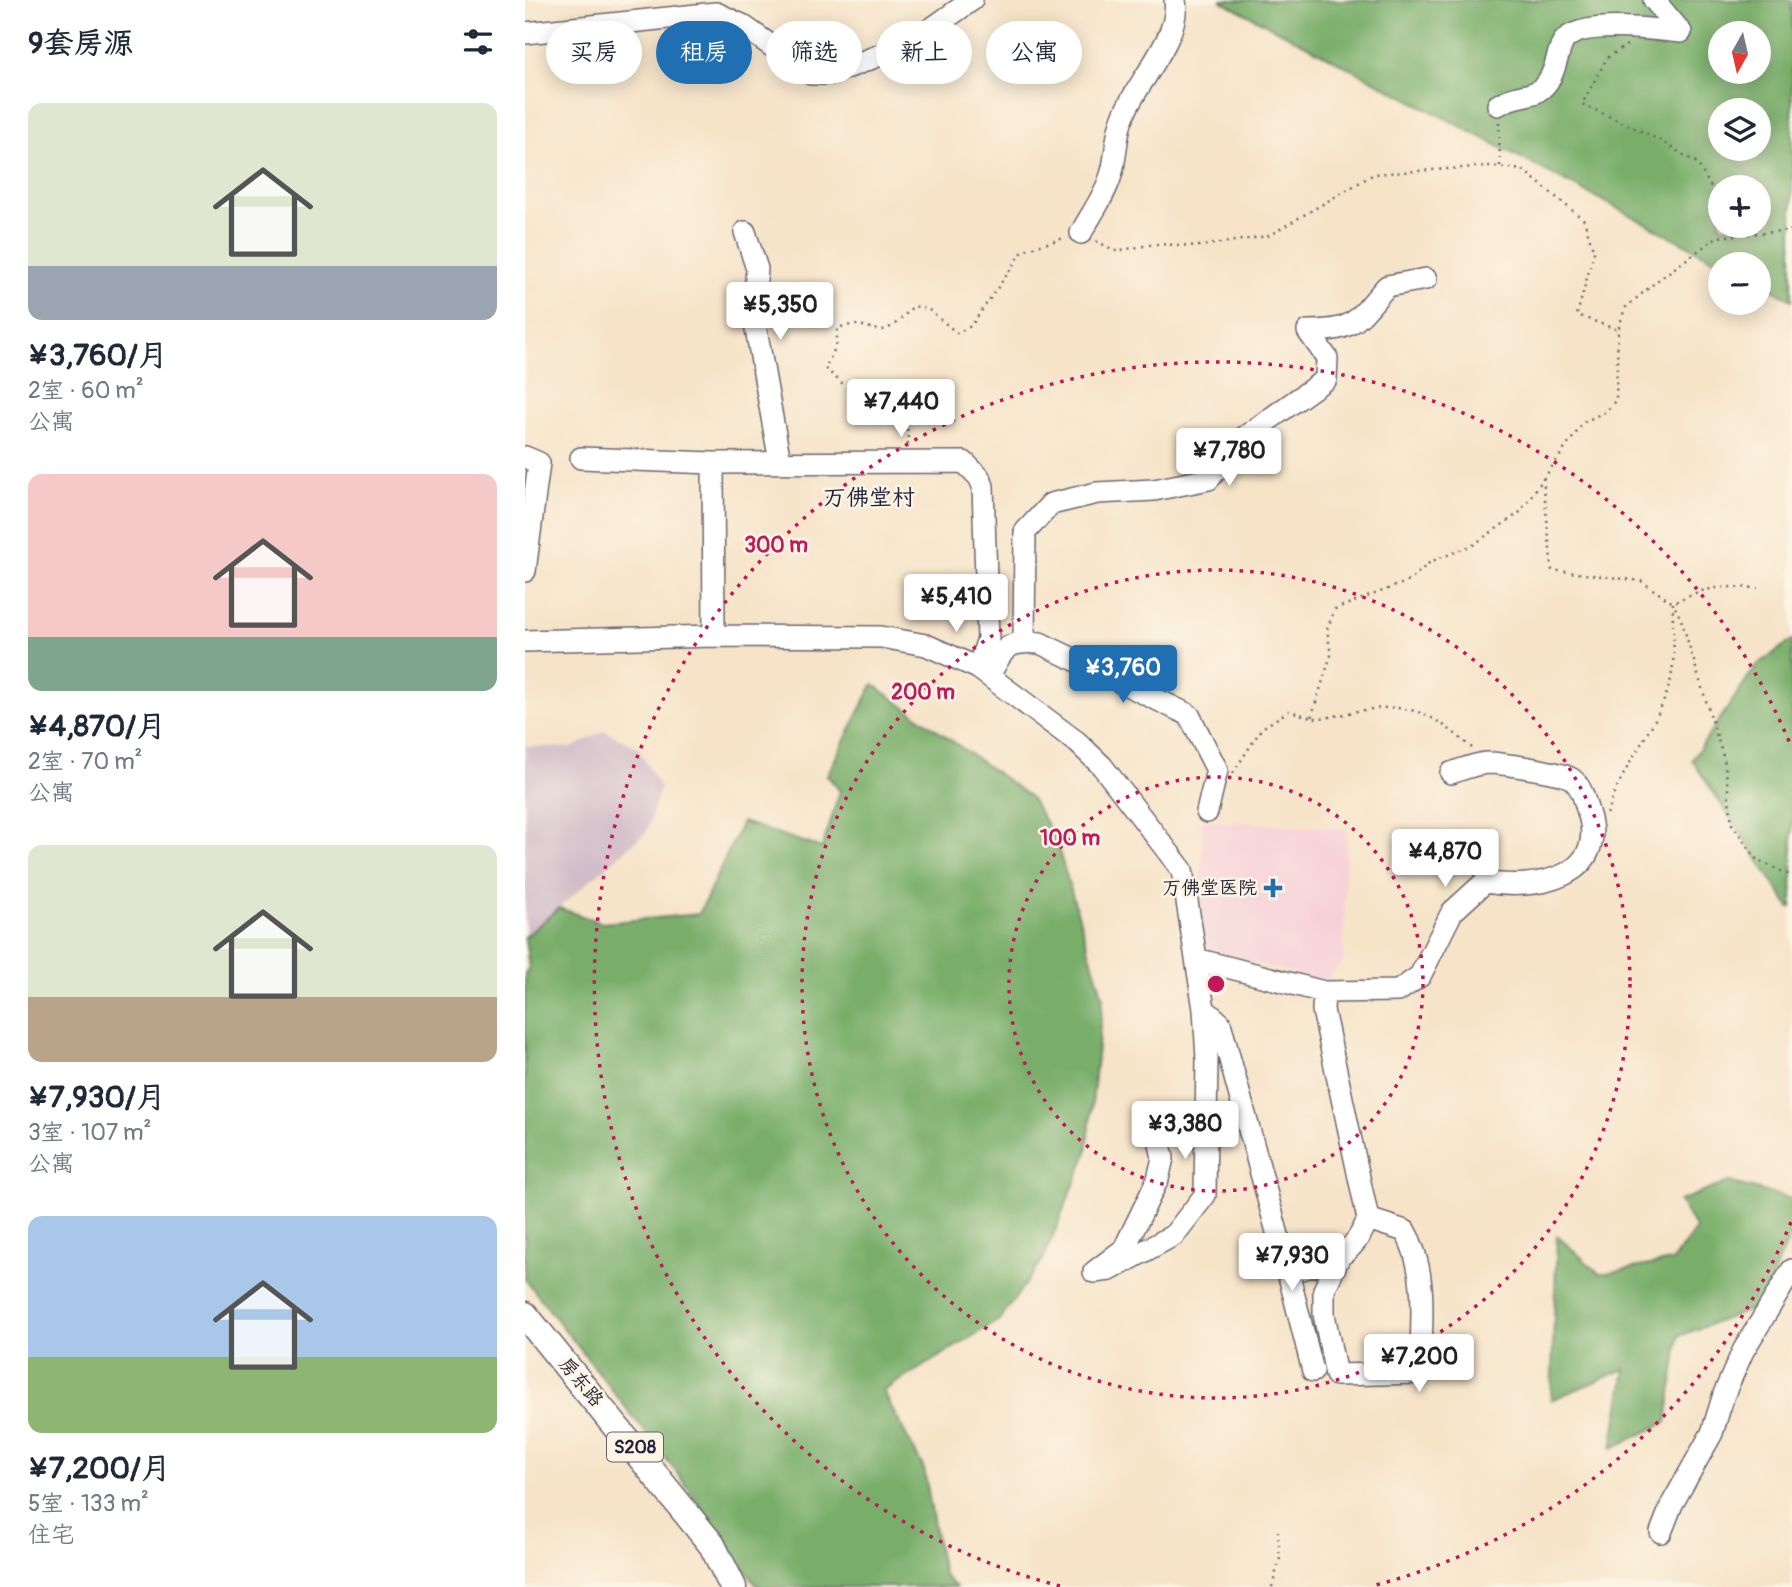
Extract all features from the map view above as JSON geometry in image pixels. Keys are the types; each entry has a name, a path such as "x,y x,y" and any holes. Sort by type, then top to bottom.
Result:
{"main road":[{"name":"房东路","path":"525,1315 712,1545 733,1587"}],"street":[{"path":"525,33 716,13 742,24 811,74 831,74 911,43 972,0"},
{"path":"1081,233 1105,192 1112,174 1122,117 1168,36 1177,12 1175,0"},
{"path":"1498,105 1513,95 1537,92 1550,79 1563,42 1572,34 1587,29 1681,32 1654,0"},
{"path":"745,232 757,268 753,312 781,462"},
{"path":"1024,642 1025,532 1051,504 1097,493 1154,490 1209,479 1239,441 1326,379 1327,358 1308,331 1332,331 1355,324 1387,286 1426,279"},
{"path":"525,457 539,463 525,571"},
{"path":"582,458 713,463 908,460 964,462 979,477 983,486 988,639 983,672"},
{"path":"713,463 714,636"},
{"path":"525,641 714,636 881,637 926,645 983,672 1077,742 1102,766 1182,870 1204,1009 1207,1059 1205,1195 1174,1235 1110,1270 1094,1272 1124,1249 1158,1180 1163,1158 1155,1121"},
{"path":"983,672 1004,648 1024,642 1055,648 1189,715 1217,770 1207,812"},
{"path":"1196,958 1324,992 1398,990 1420,976 1451,912 1485,882 1505,886 1562,878 1585,860 1593,826 1580,787 1569,776 1489,763 1451,773"},
{"path":"1324,992 1323,1010 1368,1219 1360,1239 1338,1260 1324,1290 1324,1314 1336,1375 1420,1373 1421,1310 1413,1245 1405,1231 1368,1219"},
{"path":"1204,1009 1220,1023 1313,1371"},
{"path":"1288,1272 1338,1260"},
{"path":"1661,1532 1672,1504 1712,1433 1724,1394 1743,1351 1792,1270"}],"path":[{"path":"1651,30 1607,58 1582,104 1650,135 1697,163 1708,182"},
{"path":"1498,105 1500,167"},
{"path":"948,381 924,410 907,415 884,415 873,410 852,388 825,369 836,346 838,328 850,324 882,331 895,327 913,306 927,309 957,333 971,326 1024,250 1081,233 1116,251 1155,244 1200,246 1268,236 1374,174 1500,167 1523,170 1584,220 1594,252 1577,315 1618,330"},
{"path":"1771,232 1792,230"},
{"path":"1311,718 1331,655 1327,629 1335,609 1409,581 1430,562 1473,545 1519,513 1584,422 1605,412 1616,400 1618,330 1625,308 1716,238"},
{"path":"907,415 908,460"},
{"path":"1543,478 1552,570 1641,580 1673,603 1681,619 1725,763 1732,824 1756,860 1792,876"},
{"path":"1673,603 1698,589 1721,586 1758,588"},
{"path":"1593,826 1605,821 1612,796 1660,708 1671,677 1673,603"},
{"path":"1217,770 1229,775 1236,772 1262,728 1278,715 1289,711 1311,718 1331,719 1393,707 1419,710 1489,763"},
{"path":"1272,1587 1280,1558 1278,1531"}],"shaded area":[{"path":"604,731 637,747 660,788 647,831 525,937 525,746 572,748"},
{"name":"万佛堂医院","path":"1203,820 1347,829 1343,962 1324,982 1200,947"}],"green space":[{"path":"1220,0 1792,0 1792,300 1771,289 1771,252 1708,252 1708,256"},
{"path":"1792,640 1790,908 1692,760 1756,666"},
{"path":"873,684 1030,797 1055,838 1103,997 1087,1153 1043,1260 999,1320 883,1391 924,1469 943,1575 956,1587 758,1587 678,1474 525,1279 525,973 529,968 525,937 559,908 602,923 699,914 742,822 822,848 840,791 827,775"},
{"path":"1729,1182 1792,1199 1792,1232 1758,1307 1679,1336 1667,1422 1612,1448 1625,1369 1551,1400 1557,1236 1600,1274 1672,1261 1696,1229 1679,1201"}],"place":[{"name":"万佛堂医院","path":"1273,888"}],"district":[{"name":"万佛堂村","path":"869,497"}]}
